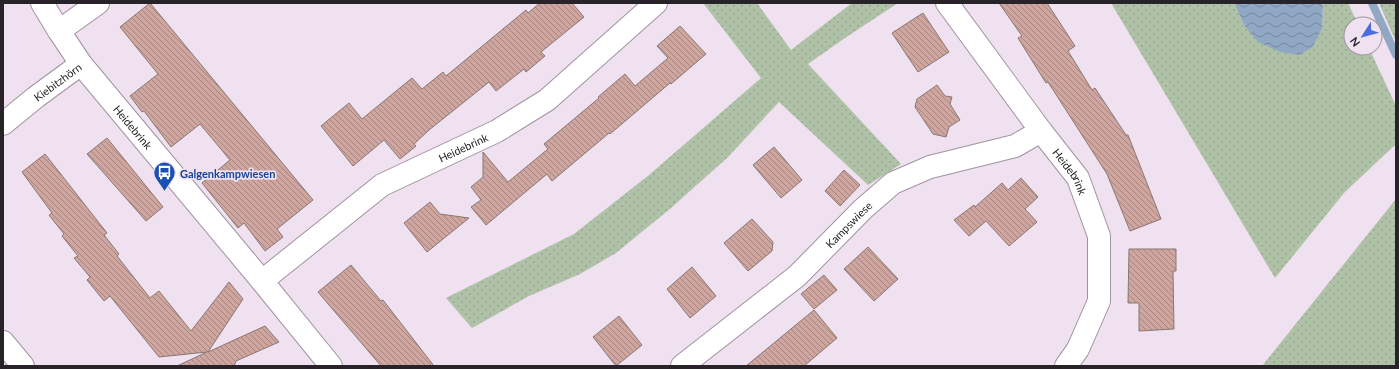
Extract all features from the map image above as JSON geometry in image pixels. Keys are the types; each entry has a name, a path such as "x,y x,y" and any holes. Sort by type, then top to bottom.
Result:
{"street":[{"name":"Kiebitzhörn","path":"3,124 36,97 81,64 58,31 42,3"},
{"path":"58,31 98,3"},
{"name":"Heidebrink","path":"262,281 382,185 497,132 548,100 656,3"},
{"name":"Heidebrink","path":"947,3 1041,131 1078,178 1099,236 1099,301 1078,349 1066,366"},
{"name":"Heidebrink","path":"81,64 331,366"},
{"name":"Kampswiese","path":"682,366 797,276 863,208 893,183 930,166 1015,146 1041,131"},
{"path":"3,342 23,366"}],"green space":[{"path":"703,3 757,3 791,50 852,3 898,3 808,64 901,164 868,185 779,102 727,158 671,208 616,253 580,274 529,296 472,328 446,298 574,234 649,175 761,78"},
{"path":"1111,3 1234,3 1244,25 1313,47 1322,29 1322,3 1348,3 1354,16 1343,16 1343,56 1373,56 1396,106 1396,144 1344,193 1275,278"},
{"path":"1379,3 1396,3 1396,42"},
{"path":"1396,199 1396,366 1262,366"}],"water":[{"path":"1234,3 1322,3 1322,29 1313,47 1299,55 1280,52 1258,42 1244,25"}],"building":[{"path":"150,3 313,200 277,229 283,237 265,251 244,223 238,228 202,183 230,160 200,124 171,147 144,111 142,112 130,96 158,74 120,27"},
{"path":"540,3 572,3 584,17 541,52 545,56 526,72 524,69 496,91 489,82 429,130 414,144 416,146 400,159 384,140 353,166 321,126 349,103 362,119 412,78 422,89 443,72 446,76 526,10 528,13"},
{"path":"999,3 1047,3 1075,46 1068,51 1092,90 1095,88 1126,135 1128,135 1161,219 1130,231 1107,174 1048,82 1046,83 1018,38 1022,36"},
{"path":"923,13 949,52 918,72 892,33"},
{"path":"680,26 706,54 552,181 547,174 486,225 471,207 481,200 471,187 483,177 483,152 508,182 548,149 544,144 625,74 635,86 668,58 657,46"},
{"path":"937,85 945,96 952,97 950,104 960,120 949,127 946,137 933,134 915,107 917,99"},
{"path":"107,138 163,207 146,221 87,154"},
{"path":"774,147 802,180 781,198 753,165"},
{"path":"45,154 107,233 104,235 119,254 117,256 150,298 159,291 191,331 229,282 243,299 208,352 265,326 279,342 236,361 234,366 177,366 207,352 159,357 110,296 104,301 87,280 90,277 74,258 78,256 62,236 64,234 49,215 52,213 22,172"},
{"path":"844,170 860,185 840,206 825,191"},
{"path":"1021,178 1038,197 1025,209 1037,222 1009,246 986,221 969,236 954,220 974,205 975,207 1002,183 1008,190"},
{"path":"430,202 440,214 469,218 427,252 404,223"},
{"path":"752,219 773,242 772,251 748,271 724,243"},
{"path":"868,247 898,279 874,301 844,269"},
{"path":"1129,249 1176,249 1176,271 1173,271 1174,329 1139,331 1139,303 1128,303"},
{"path":"351,265 381,301 383,300 434,366 381,366 318,292"},
{"path":"692,267 716,296 690,318 667,289"},
{"path":"824,275 837,290 814,309 801,294"},
{"path":"814,310 837,338 804,366 746,366"},
{"path":"619,316 642,345 616,366 593,337"}],"waterway":[{"path":"1372,3 1396,55"}],"place":[{"name":"Galgenkampwiesen","path":"164,192"}]}
